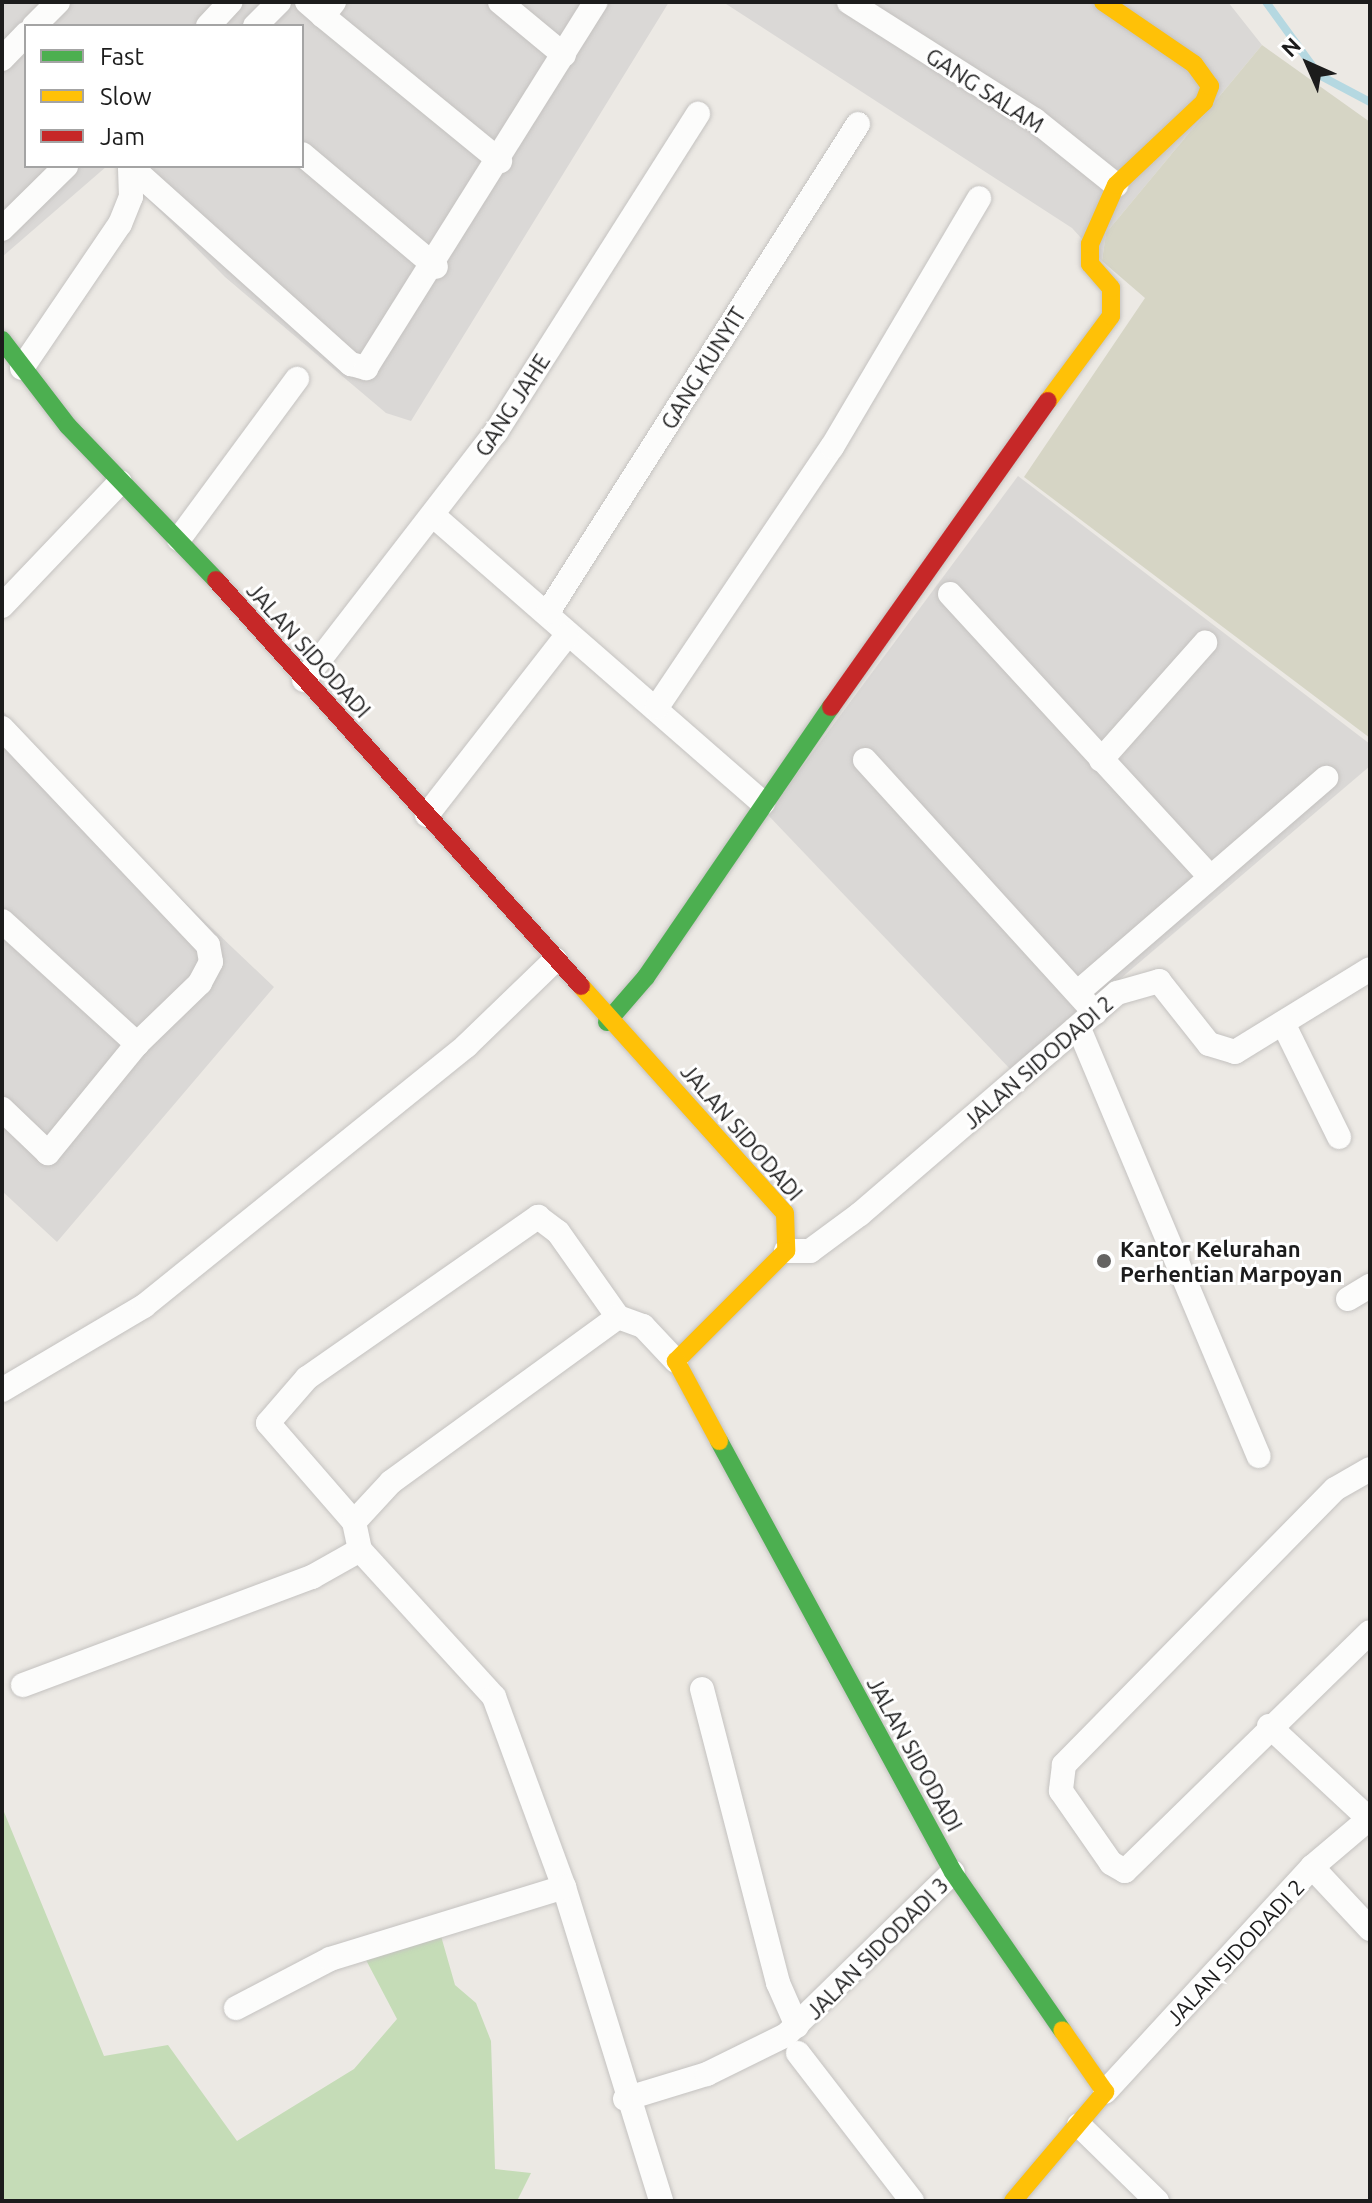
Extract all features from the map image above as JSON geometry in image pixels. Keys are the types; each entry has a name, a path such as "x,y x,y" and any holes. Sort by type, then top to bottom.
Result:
{"street":[{"path":"36,24 58,2"},
{"path":"210,24 230,2"},
{"path":"257,24 279,2"},
{"path":"500,2 564,55"},
{"path":"132,168 351,364 366,368 380,356 436,267 596,2"},
{"name":"GANG SALAM","path":"849,2 1035,120 1116,185"},
{"path":"607,1022 646,977 763,803 1082,361 1111,316 1111,288 1090,264 1090,244 1116,185 1204,102 1210,86 1194,64 1103,2"},
{"path":"321,7 500,161"},
{"path":"2,59 24,36"},
{"name":"GANG JAHE","path":"304,680 435,517 698,114"},
{"name":"GANG KUNYIT","path":"548,612 858,124"},
{"path":"304,156 436,267"},
{"path":"2,229 64,168"},
{"path":"22,368 120,224 131,197 130,168"},
{"path":"657,707 832,447 979,198"},
{"name":"JALAN SIDODADI","path":"2,340 22,368 120,482 179,539 427,815 607,1022 785,1213 786,1251"},
{"path":"179,539 297,379"},
{"path":"2,606 120,482"},
{"path":"435,517 548,612 568,634 657,707 763,803"},
{"path":"950,594 1209,876"},
{"path":"427,815 568,634"},
{"path":"1101,760 1205,643"},
{"path":"2,728 208,945 211,962 200,983 137,1044 48,1153 2,1109"},
{"path":"865,760 1078,992 1259,1456"},
{"path":"1078,992 1326,778"},
{"path":"2,921 137,1044"},
{"path":"2,1390 144,1306 466,1046 555,960"},
{"name":"JALAN SIDODADI 2","path":"786,1251 810,1251 860,1214 1088,1022 1117,993 1159,981 1220,1051 1235,1052 1370,969"},
{"path":"1283,1023 1339,1137"},
{"path":"661,2201 625,2099 564,1887 494,1697 360,1550 354,1522 268,1423 307,1378 538,1217 558,1232 618,1317 643,1326 676,1361 786,1251"},
{"path":"1348,1299 1370,1286"},
{"path":"354,1522 436,1446 618,1317"},
{"name":"JALAN SIDODADI","path":"676,1361 953,1872 1105,2092"},
{"path":"1370,1469 1335,1489 1064,1765 1061,1791 1111,1863 1125,1871 1269,1726 1370,1632"},
{"path":"23,1685 298,1583 360,1550"},
{"path":"702,1689 778,1983 797,2026"},
{"path":"1269,1726 1370,1818"},
{"name":"JALAN SIDODADI 2","path":"1105,2092 1312,1867 1370,1818"},
{"path":"1312,1867 1370,1929"},
{"name":"JALAN SIDODADI 3","path":"625,2099 707,2074 797,2026 953,1872"},
{"path":"236,2008 330,1959 564,1887"},
{"path":"798,2053 912,2201"},
{"path":"1013,2201 1105,2092"},
{"path":"1079,2125 1157,2201"}],"shaded area":[{"path":"2,2 669,2 411,421 386,413 225,277 117,168 304,168 304,24 24,24 24,168 105,168 2,257"},
{"path":"723,2 1228,2 1262,45 1106,233 1102,261 1072,228"},
{"path":"1262,45 1370,122 1370,738 1024,477 1145,298 1102,261 1106,233"},
{"path":"1018,476 1370,744 1370,766 1012,1071 767,814"},
{"path":"2,710 134,854 274,987 57,1242 2,1191"}],"green space":[{"path":"2,1807 104,2056 168,2045 237,2141 354,2069 397,2019 365,1958 441,1936 455,1985 476,2003 491,2041 495,2169 531,2173 517,2201 2,2201"}],"waterway":[{"path":"1266,2 1319,75 1370,102"}],"traffic: fast":[{"path":"2,340 68,426 216,580"},
{"path":"607,1022 646,977 831,707"},
{"path":"719,1441 953,1872 1062,2030"}],"traffic: slow":[{"path":"1048,401 1111,316 1111,288 1090,264 1090,244 1116,185 1204,102 1210,86 1194,64 1103,2"},
{"path":"581,986 785,1213 786,1251 676,1361 719,1441"},
{"path":"1013,2201 1105,2092 1062,2030"}],"traffic: jam":[{"path":"831,707 1048,401"},
{"path":"216,580 581,986"}],"place":[{"name":"Kantor Kelurahan Perhentian Marpoyan","path":"1104,1261"}]}
